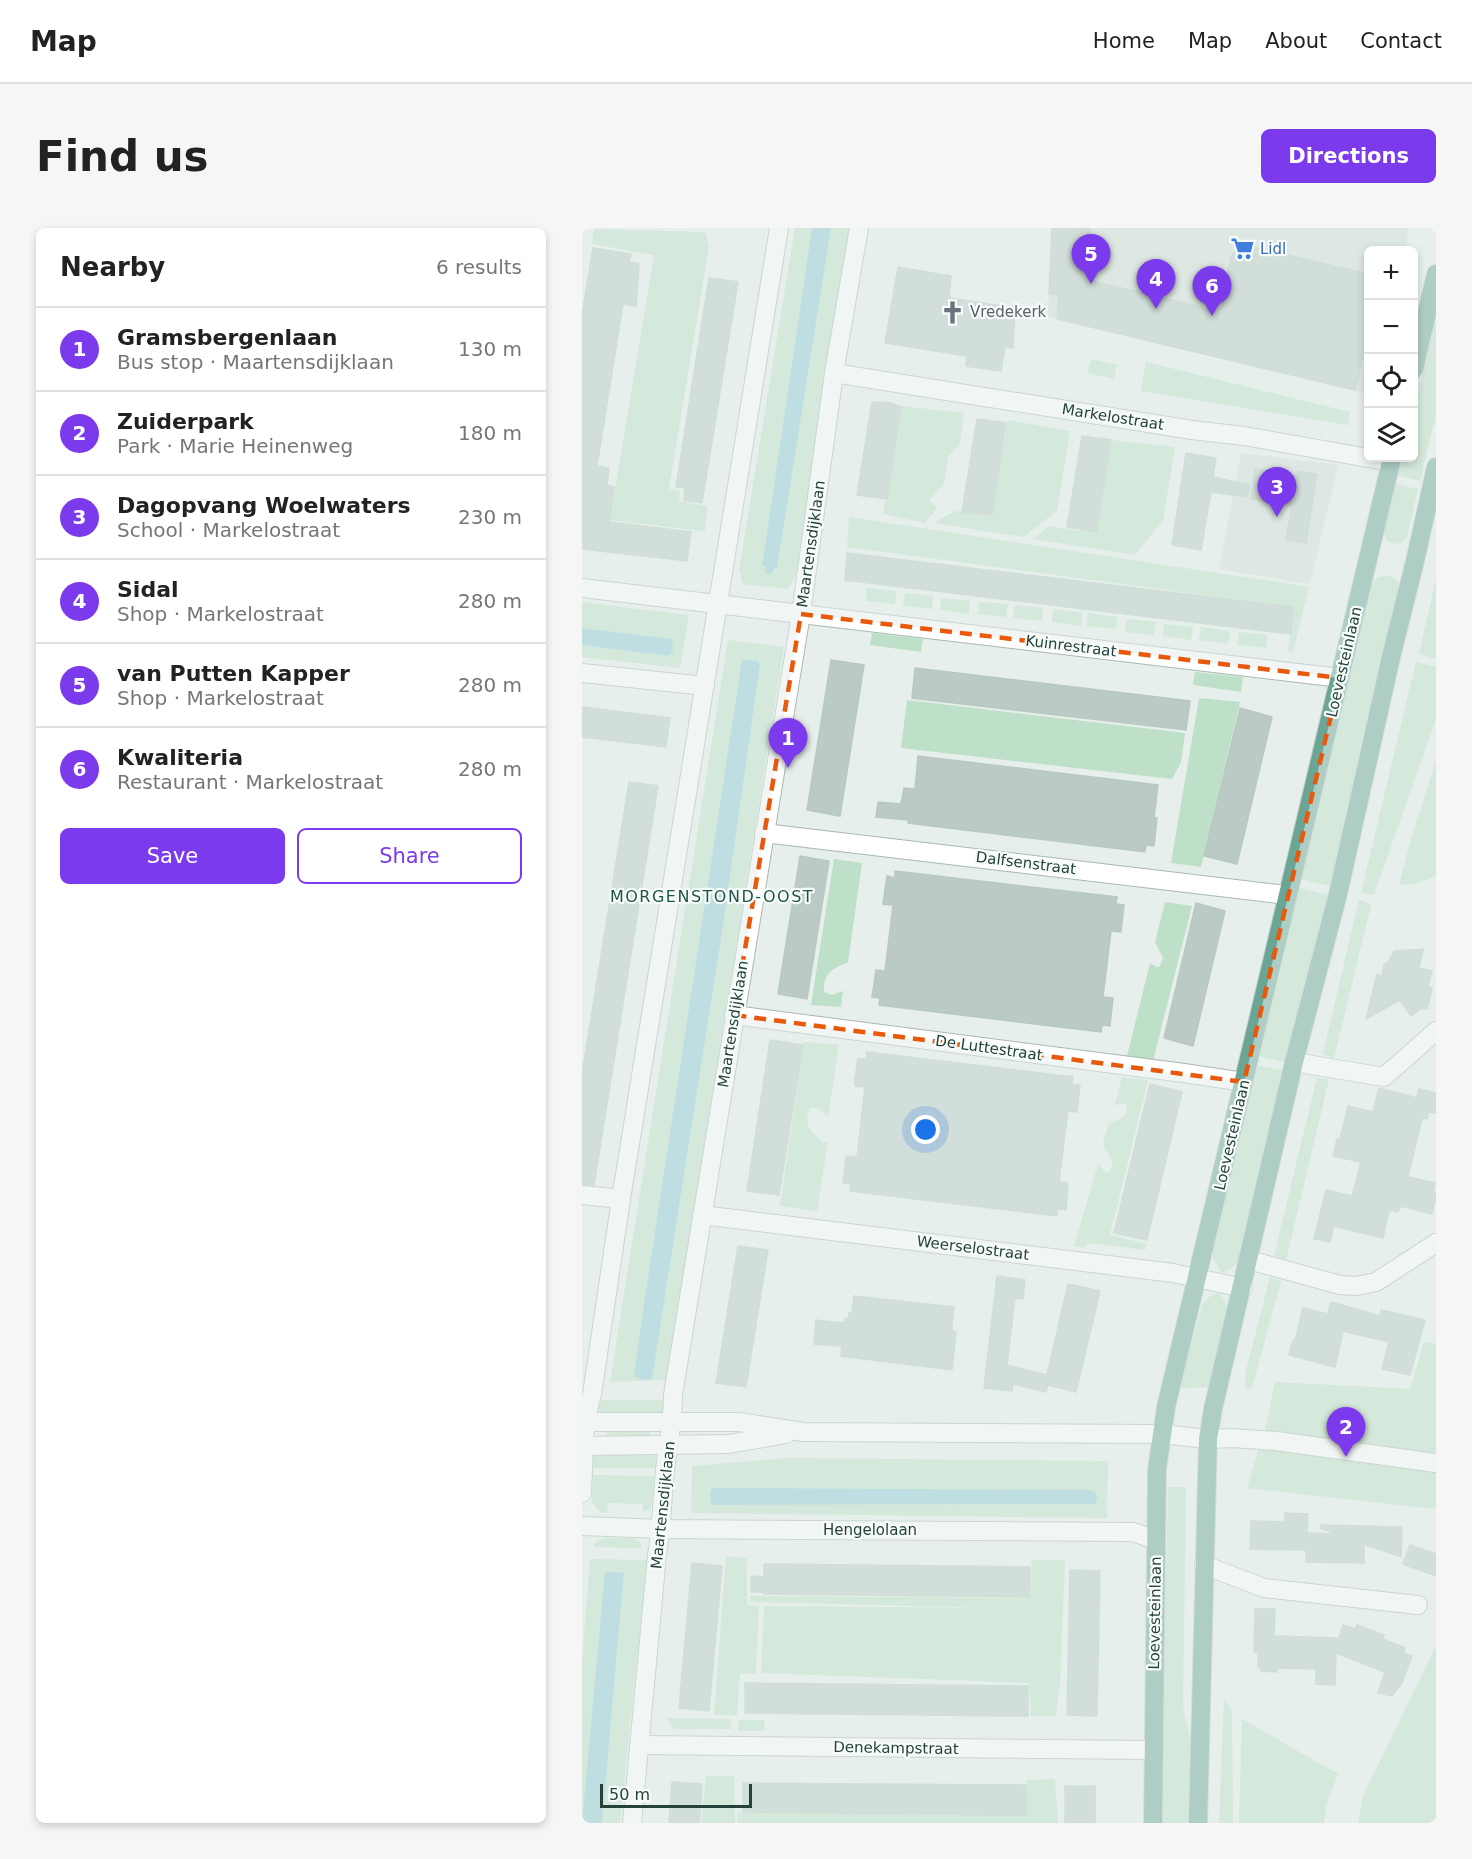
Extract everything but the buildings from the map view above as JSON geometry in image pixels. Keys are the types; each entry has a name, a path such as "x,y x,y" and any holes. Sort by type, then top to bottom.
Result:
{"main road":[{"path":"1417,354 1436,274"},
{"name":"Loevesteinlaan","path":"1152,1823 1157,1469 1166,1407 1392,462"},
{"path":"1198,1823 1208,1439 1294,1062 1338,894 1383,688 1436,467"}],"street":[{"path":"582,1493 583,1422 592,1394 621,1199 779,228"},
{"name":"Maartensdijklaan","path":"632,1823 657,1555 662,1529 665,1471 673,1421 673,1395 801,614 834,373 859,228"},
{"name":"Markelostraat","path":"834,373 1364,455"},
{"name":"Kuinrestraat","path":"582,588 1340,678"},
{"path":"582,673 705,686"},
{"name":"Dalfsenstraat","path":"764,833 1287,895"},
{"name":"De Luttestraat","path":"734,1014 1244,1082"},
{"path":"1294,1062 1384,1077 1436,1031"},
{"path":"582,1195 621,1199"},
{"name":"Weerselostraat","path":"702,1215 1164,1271 1243,1288"},
{"path":"1250,1260 1340,1285 1356,1286 1376,1282 1436,1243"},
{"path":"583,1422 740,1422 803,1432 1162,1434 1208,1439 1276,1441 1436,1463"},
{"path":"583,1446 729,1444 803,1432"},
{"name":"Hengelolaan","path":"582,1526 662,1529 1132,1532 1156,1540"},
{"path":"1204,1565 1264,1588 1418,1605"},
{"name":"Denekampstraat","path":"639,1745 1154,1750"}],"highlighted area":[{"path":"801,614 1340,678 1244,1082 734,1015"}],"shaded area":[{"path":"1052,228 1409,228 1406,246 1364,246 1364,393 1048,317"},
{"path":"1241,453 1338,465 1310,584 1219,569"}],"green space":[{"path":"795,228 812,228 762,566 776,568 831,228 850,228 796,576 788,589 743,584 739,570"},
{"path":"594,229 705,232 709,246 669,489 680,491 679,501 707,506 705,531 582,517 582,498 613,502 654,255 592,244"},
{"path":"1436,317 1436,415 1420,481 1397,475 1401,462 1418,462 1418,392"},
{"path":"1091,359 1117,365 1114,379 1088,373"},
{"path":"1146,362 1350,412 1348,425 1141,391"},
{"path":"901,406 964,413 960,443 948,457 944,483 929,501 937,508 925,523 883,514"},
{"path":"1008,420 1070,431 1057,511 1023,537 934,523 955,511 991,516"},
{"path":"1111,440 1175,447 1163,520 1135,555 1033,539 1049,526 1096,533"},
{"path":"1395,484 1418,489 1407,537 1399,544 1388,542 1383,531"},
{"path":"849,517 1309,587 1294,648 1291,652 1288,651 1294,607 847,547"},
{"path":"1389,576 1397,580 1400,591 1330,886 1301,879 1371,584 1378,577"},
{"path":"1436,579 1436,659 1419,654"},
{"path":"867,588 896,591 895,604 866,601"},
{"path":"905,593 933,596 932,609 903,606"},
{"path":"941,598 970,601 969,614 940,610"},
{"path":"582,602 689,615 680,668 582,657 582,645 668,656 673,653 671,639 582,628"},
{"path":"979,602 1008,604 1006,617 978,614"},
{"path":"1015,605 1043,608 1042,621 1013,618"},
{"path":"1053,609 1082,613 1081,626 1052,622"},
{"path":"1088,613 1117,617 1116,629 1087,626"},
{"path":"1127,619 1156,622 1154,635 1125,632"},
{"path":"1164,624 1193,627 1191,640 1163,636"},
{"path":"1201,627 1230,631 1228,644 1199,640"},
{"path":"1239,632 1268,635 1266,648 1237,645"},
{"path":"872,633 923,639 921,652 870,645"},
{"path":"728,640 784,647 667,1380 610,1382","holes":["742,660 758,661 760,666 723,926 652,1378 641,1380 645,1297"]},
{"path":"1416,662 1436,667 1436,719 1374,895 1361,893"},
{"path":"1195,672 1243,677 1241,692 1193,685"},
{"path":"1199,698 1240,702 1201,867 1171,863"},
{"path":"907,700 1185,733 1181,762 1172,779 901,748"},
{"path":"1436,760 1436,876 1414,884 1399,885 1410,843"},
{"path":"834,859 862,863 848,962 830,972 824,986 824,992 832,995 843,991 841,1007 811,1005"},
{"path":"1299,888 1328,895 1288,1063 1258,1056"},
{"path":"1359,899 1371,905 1334,1058 1323,1054"},
{"path":"1165,902 1192,906 1152,1065 1126,1060 1150,963 1157,967 1160,966 1163,958 1155,942"},
{"path":"804,1042 839,1045 828,1117 817,1108 810,1108 807,1119 812,1132 824,1143 828,1142 817,1211 780,1206"},
{"path":"1256,1065 1286,1071 1242,1258 1235,1266 1222,1273 1213,1259 1213,1248"},
{"path":"1122,1077 1148,1080 1110,1235 1146,1244 1145,1250 1089,1243 1083,1248 1074,1246 1098,1164 1105,1172 1109,1172 1111,1168 1112,1161 1103,1143 1109,1124 1122,1118 1126,1113 1127,1105 1115,1105"},
{"path":"1317,1078 1329,1079 1286,1260 1274,1256"},
{"path":"1270,1277 1281,1281 1252,1388 1245,1388 1246,1371"},
{"path":"1218,1293 1225,1301 1228,1313 1212,1387 1179,1388 1203,1303"},
{"path":"1424,1342 1436,1344 1436,1509 1247,1488 1266,1425 1275,1382 1410,1389"},
{"path":"599,1400 666,1400 664,1411 659,1414 602,1414 598,1410"},
{"path":"613,1427 649,1430 650,1436 609,1438 606,1432"},
{"path":"596,1454 654,1455 658,1458 657,1466 655,1468 597,1468 592,1466 593,1457"},
{"path":"790,1458 1108,1461 1107,1518 691,1513 692,1466","holes":["710,1495 1095,1504 712,1505"]},
{"path":"593,1475 654,1476 650,1509 643,1512 643,1504 608,1503 607,1513 600,1512 592,1502"},
{"path":"1168,1487 1186,1487 1183,1707 1192,1749 1191,1823 1161,1823"},
{"path":"605,1538 633,1538 641,1543 642,1548 594,1547 595,1542"},
{"path":"726,1556 747,1558 747,1605 759,1606 756,1673 740,1674 737,1715 714,1715"},
{"path":"590,1559 647,1560 620,1823 602,1823 624,1574 606,1572 582,1823 582,1663"},
{"path":"1032,1560 1065,1560 1060,1683 1056,1716 1031,1716 1029,1683 761,1673 764,1606 998,1608 750,1602 750,1596 1031,1598"},
{"path":"1436,1646 1436,1823 1358,1823 1363,1796"},
{"path":"1224,1701 1232,1709 1233,1823 1219,1823"},
{"path":"666,1718 731,1719 731,1729 674,1729"},
{"path":"1242,1719 1338,1774 1326,1806 1324,1823 1239,1823"},
{"path":"739,1720 764,1720 765,1731 738,1731"},
{"path":"706,1776 734,1776 735,1823 701,1823"},
{"path":"1055,1779 1058,1823 737,1823 738,1813 1025,1815 1027,1780"}],"water":[{"path":"812,228 831,228 777,568 774,568 771,574 765,573 765,566 762,566"},
{"path":"582,628 672,639 673,653 668,656 582,645"},
{"path":"742,659 758,661 760,665 723,926 652,1379 641,1380 634,1376 645,1297"},
{"path":"712,1488 1088,1490 1095,1492 1097,1497 1095,1504 711,1505"},
{"path":"605,1572 624,1573 602,1823 582,1823"}],"place":[{"name":"Lidl","path":"1242,249"},
{"name":"van Putten Kapper","path":"1091,284"},
{"name":"Sidal","path":"1156,309"},
{"name":"Vredekerk","path":"952,312"},
{"name":"Kwaliteria","path":"1212,316"},
{"name":"Dagopvang Woelwaters","path":"1277,517"},
{"name":"Gramsbergenlaan","path":"788,768"},
{"name":"Zuiderpark","path":"1346,1457"}],"district":[{"name":"MORGENSTOND-OOST","path":"712,896"}]}
